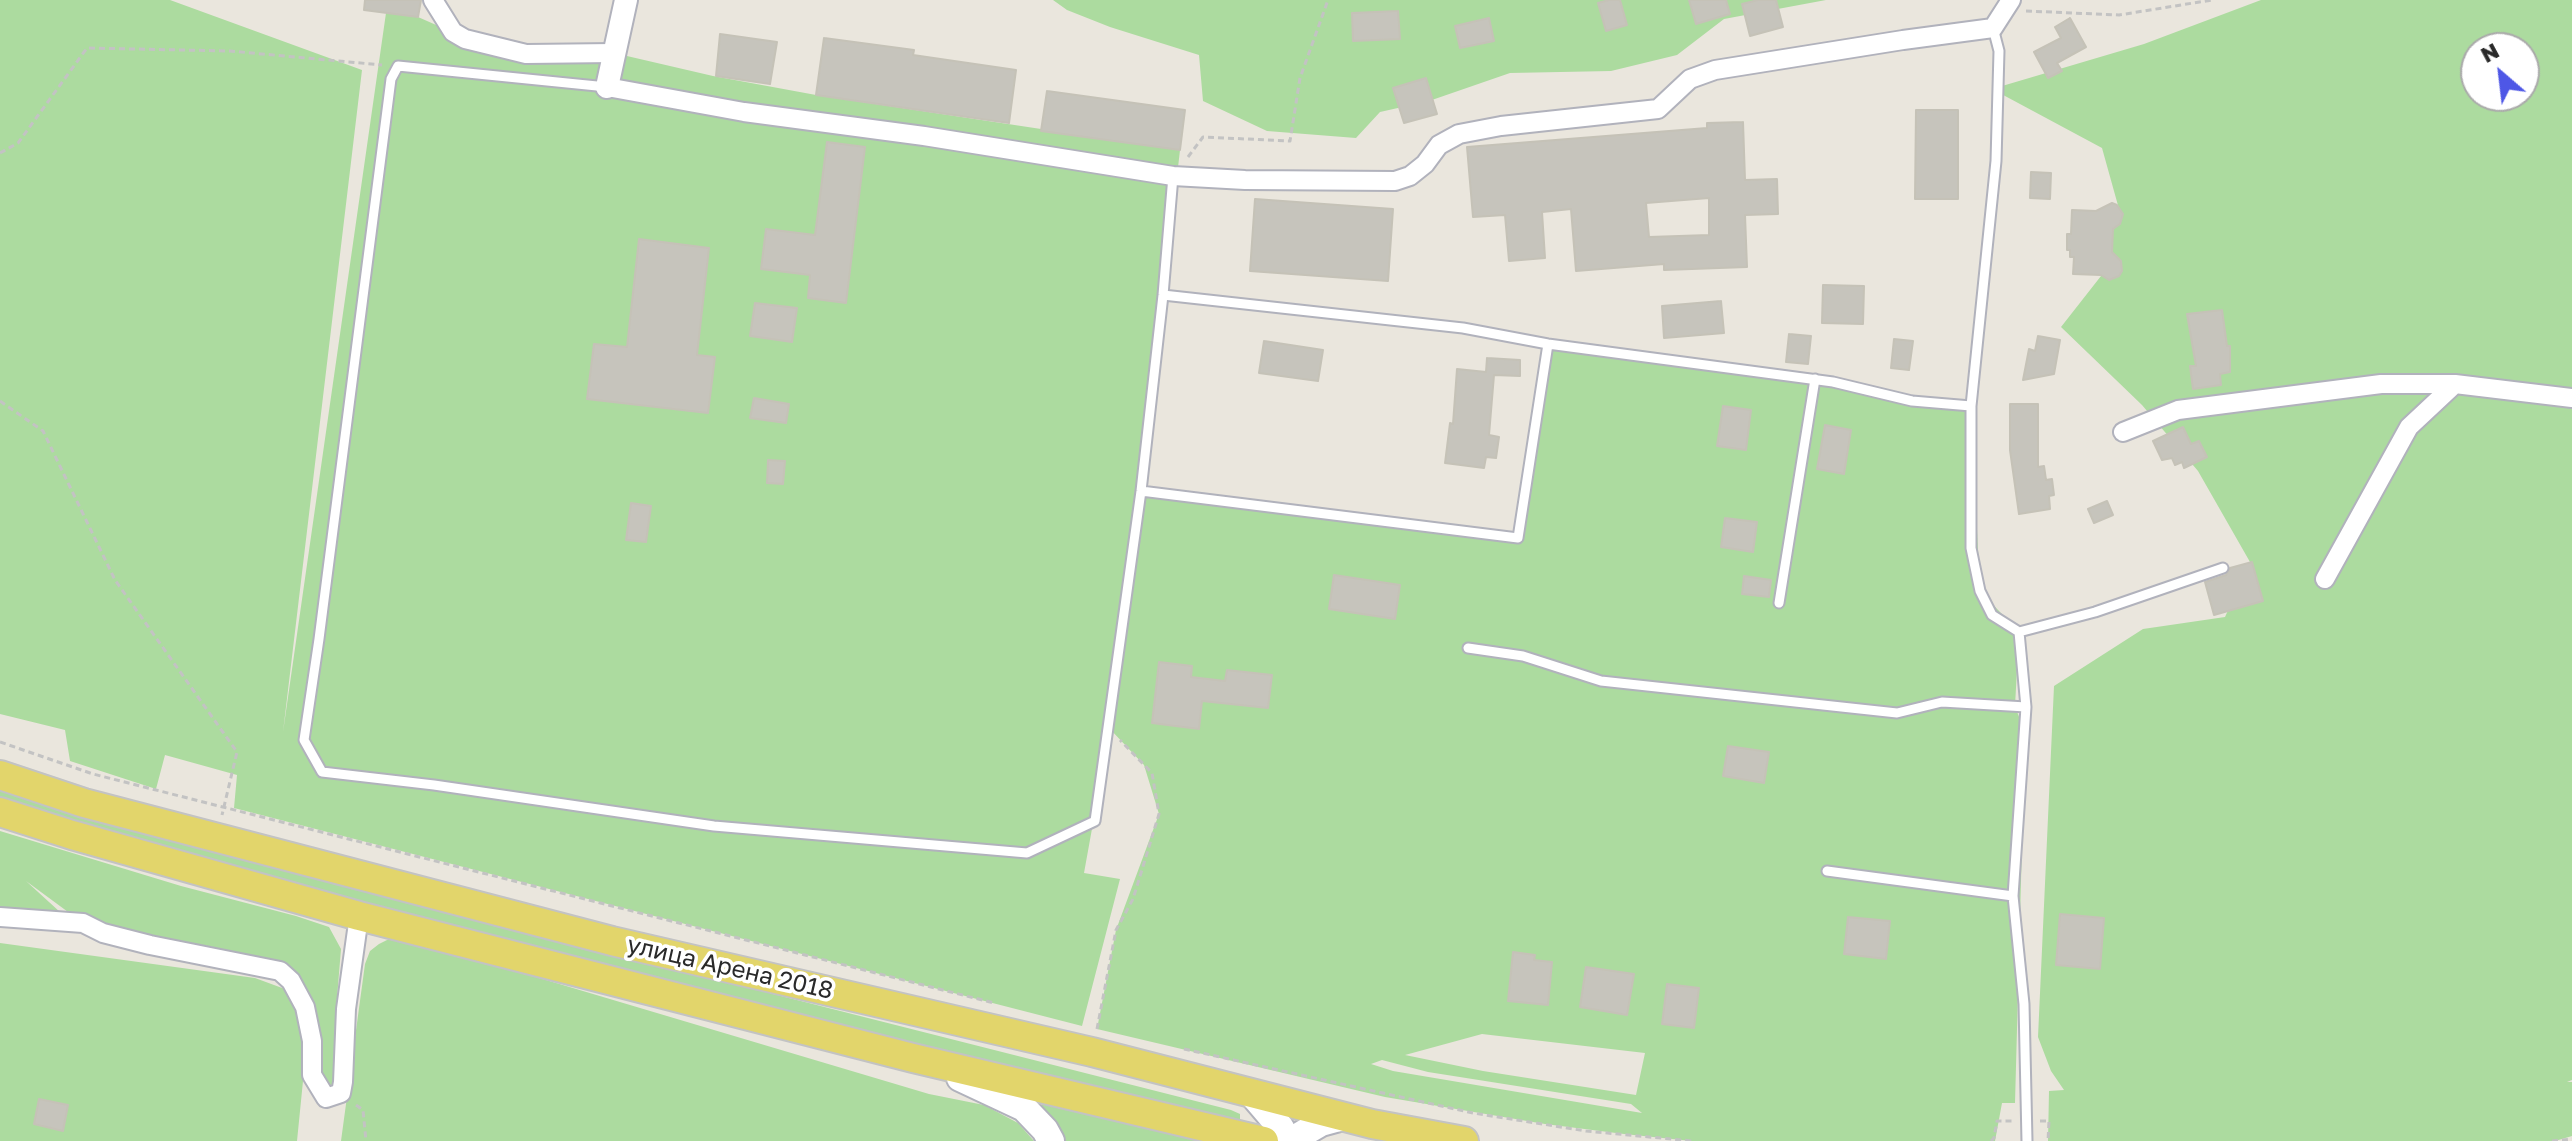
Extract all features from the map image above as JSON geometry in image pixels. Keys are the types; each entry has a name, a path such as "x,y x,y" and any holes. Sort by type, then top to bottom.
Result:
{"main road":[{"name":"улица Арена 2018","path":"0,775 84,803 612,941 1092,1052 1343,1117 1464,1141"},
{"name":"улица Арена 2018","path":"0,812 359,916 913,1058 1264,1141"},
{"path":"913,1058 1001,1095 1024,1108 1051,1141"},
{"path":"1252,1094 1281,1128 1282,1141"},
{"path":"1290,1141 1321,1123 1343,1117"}],"street":[{"path":"433,0 453,32 465,39 526,54 614,53"},
{"path":"626,0 607,87 744,112 924,136 1173,176 1395,181 1410,176 1425,164 1439,145 1459,134 1501,126 1658,109 1690,79 1715,70 1993,28 2008,5"},
{"path":"2123,432 2178,410 2381,384 2455,384 2572,398"},
{"path":"2325,579 2409,427 2455,384"},
{"path":"0,917 83,923 103,933 150,945 280,971 291,981 305,1007 312,1041 312,1075 326,1098 341,1093 346,1050 346,1009 359,916"}],"lane":[{"path":"1993,28 1999,51 1996,161 1971,406 1971,548 1980,591 1992,615 2019,632 2095,612 2223,568"},
{"path":"607,87 398,66 391,79 304,740 322,772 434,785 714,826 1027,853 1095,821 1141,491 1173,176"},
{"path":"1163,295 1463,328 1548,344 1815,379 1912,401 1971,406"},
{"path":"1141,491 1518,538 1548,344"},
{"path":"1779,603 1815,379"},
{"path":"2019,632 2026,707 2013,896 2024,1004 2027,1141"},
{"path":"1468,648 1523,656 1601,681 1897,713 1942,702 2026,707"},
{"path":"1827,871 2013,896"}],"path":[{"path":"1173,176 1203,137 1290,141 1300,78 1328,0"},
{"path":"2008,5 2119,15 2212,0"},
{"path":"0,153 18,143 87,48 230,51 398,66"},
{"path":"0,401 43,431 115,580 237,752 217,838"},
{"path":"1092,1052 1116,930 1133,899 1159,814 1152,773 1109,729"},
{"path":"0,742 93,774 1007,1006"},
{"path":"1172,1047 1473,1113 1586,1131 1692,1141"},
{"path":"341,1093 363,1110 366,1141"},
{"path":"1991,1141 1997,1121"},
{"path":"2048,1141 2049,1121"},
{"path":"2552,1141 2572,1139"}],"green space":[{"path":"0,0 170,0 362,70 283,732 386,13 418,17 477,43 614,53 816,95 1180,150 1141,491 1518,538 1548,344 1815,379 1971,406 1980,591 2019,632 2015,706 2025,733 2015,1103 2002,1103 1995,1141 1692,1141 1545,1124 1385,1097 1097,1029 1116,930 1159,814 1144,765 1110,729 1084,873 1120,879 1082,1026 234,808 237,775 165,755 156,789 70,761 65,730 0,714","holes":["1482,1034 1645,1053 1636,1095 1483,1071 1405,1055","1382,1060 1428,1072 1631,1104 1642,1113 1393,1071 1371,1064"]},
{"path":"1053,0 1826,0 1724,19 1677,55 1611,71 1510,73 1429,101 1380,112 1356,138 1267,131 1203,101 1199,55 1110,27 1067,10"},
{"path":"2261,0 2572,0 2572,1080 2567,1082 2572,1082 2572,1136 2555,1141 2048,1141 2049,1091 2064,1090 2051,1071 2038,1037 2054,686 2143,629 2225,617 2250,562 2198,471 2142,405 2061,327 2101,276 2119,209 2102,148 1992,89 2144,44"},
{"path":"0,788 205,850 1231,1110 1240,1114 1240,1122 1233,1126 274,882 0,803"},
{"path":"0,831 329,927 341,949 336,1010 346,1050 331,1086 312,1075 296,994 305,1061 297,1141 0,1141 0,943 255,978 293,992 280,971 213,947 83,923 26,881 72,923 0,916"},
{"path":"401,939 929,1094 984,1105 1018,1123 1034,1141 341,1141 365,964 370,951 379,944"},
{"path":"1045,1101 1214,1141 1063,1141 1042,1113 1041,1106"}],"building":[{"path":"365,0 421,0 418,17 364,10"},
{"path":"1620,0 1627,25 1606,31 1598,3"},
{"path":"1689,0 1726,0 1730,14 1696,24"},
{"path":"1776,0 1783,27 1750,36 1742,4"},
{"path":"1398,11 1400,39 1353,41 1352,13"},
{"path":"1489,18 1494,41 1460,48 1455,26"},
{"path":"2070,18 2086,47 2057,63 2062,71 2048,78 2034,52 2061,38 2055,27"},
{"path":"720,34 777,42 770,84 716,76"},
{"path":"824,38 914,50 913,55 1016,70 1009,123 816,95"},
{"path":"1426,78 1437,114 1404,123 1393,88"},
{"path":"1047,91 1185,110 1180,150 1041,131"},
{"path":"1916,110 1958,110 1958,199 1915,199"},
{"path":"1743,122 1745,180 1777,179 1778,214 1745,215 1747,267 1664,270 1664,264 1576,271 1571,209 1542,212 1545,258 1509,261 1505,215 1473,217 1467,147 1707,128 1707,123","holes":["1709,198 1709,235 1649,237 1646,203"]},
{"path":"827,142 865,147 846,303 808,298 810,275 761,269 766,229 815,235"},
{"path":"2031,172 2051,173 2050,199 2030,198"},
{"path":"1255,199 1393,209 1388,281 1250,271"},
{"path":"2112,203 2123,214 2120,224 2113,229 2112,252 2121,261 2122,271 2119,276 2109,280 2101,275 2073,274 2074,257 2070,257 2070,250 2067,250 2072,210 2096,211"},
{"path":"639,239 709,248 697,355 715,357 708,413 587,399 594,344 627,347"},
{"path":"1823,285 1864,286 1863,324 1822,323"},
{"path":"1721,301 1724,333 1664,338 1662,306"},
{"path":"755,303 797,308 792,342 750,336"},
{"path":"2222,310 2227,346 2230,346 2230,372 2220,374 2221,385 2193,389 2190,366 2196,366 2187,314"},
{"path":"1789,334 1811,336 1808,364 1786,362"},
{"path":"2038,336 2060,340 2054,374 2023,380 2029,349 2035,351"},
{"path":"1894,339 1913,341 1909,370 1891,368"},
{"path":"1264,341 1323,350 1318,381 1259,373"},
{"path":"1487,358 1520,360 1520,376 1494,375 1489,435 1499,437 1496,458 1486,457 1484,468 1445,463 1450,423 1453,424 1457,369 1486,372"},
{"path":"754,398 789,404 786,423 750,418"},
{"path":"2010,404 2038,404 2038,467 2044,466 2046,480 2052,479 2054,495 2049,496 2050,509 2019,514 2010,450"},
{"path":"1723,406 1751,410 1746,450 1717,446"},
{"path":"1825,425 1851,430 1844,474 1817,469"},
{"path":"2183,427 2191,444 2199,441 2207,457 2184,468 2182,462 2175,465 2172,458 2162,460 2153,441"},
{"path":"768,460 785,461 783,484 767,483"},
{"path":"2107,501 2113,515 2094,523 2088,509"},
{"path":"631,503 651,506 646,542 626,540"},
{"path":"1725,518 1757,522 1753,552 1721,547"},
{"path":"2252,562 2263,601 2214,615 2205,582 2226,575 2230,568"},
{"path":"1334,575 1400,585 1395,619 1329,609"},
{"path":"1744,576 1771,580 1769,597 1742,594"},
{"path":"1159,662 1192,666 1191,677 1225,681 1227,670 1272,675 1268,708 1202,701 1199,729 1152,723"},
{"path":"1728,746 1769,752 1764,783 1723,776"},
{"path":"2060,914 2104,918 2100,969 2056,965"},
{"path":"1848,917 1890,921 1886,959 1844,954"},
{"path":"1513,952 1535,955 1534,960 1552,962 1548,1005 1508,1001"},
{"path":"1586,967 1634,974 1627,1015 1580,1007"},
{"path":"1667,984 1699,988 1694,1028 1662,1024"},
{"path":"39,1099 68,1105 63,1131 34,1124"}]}
